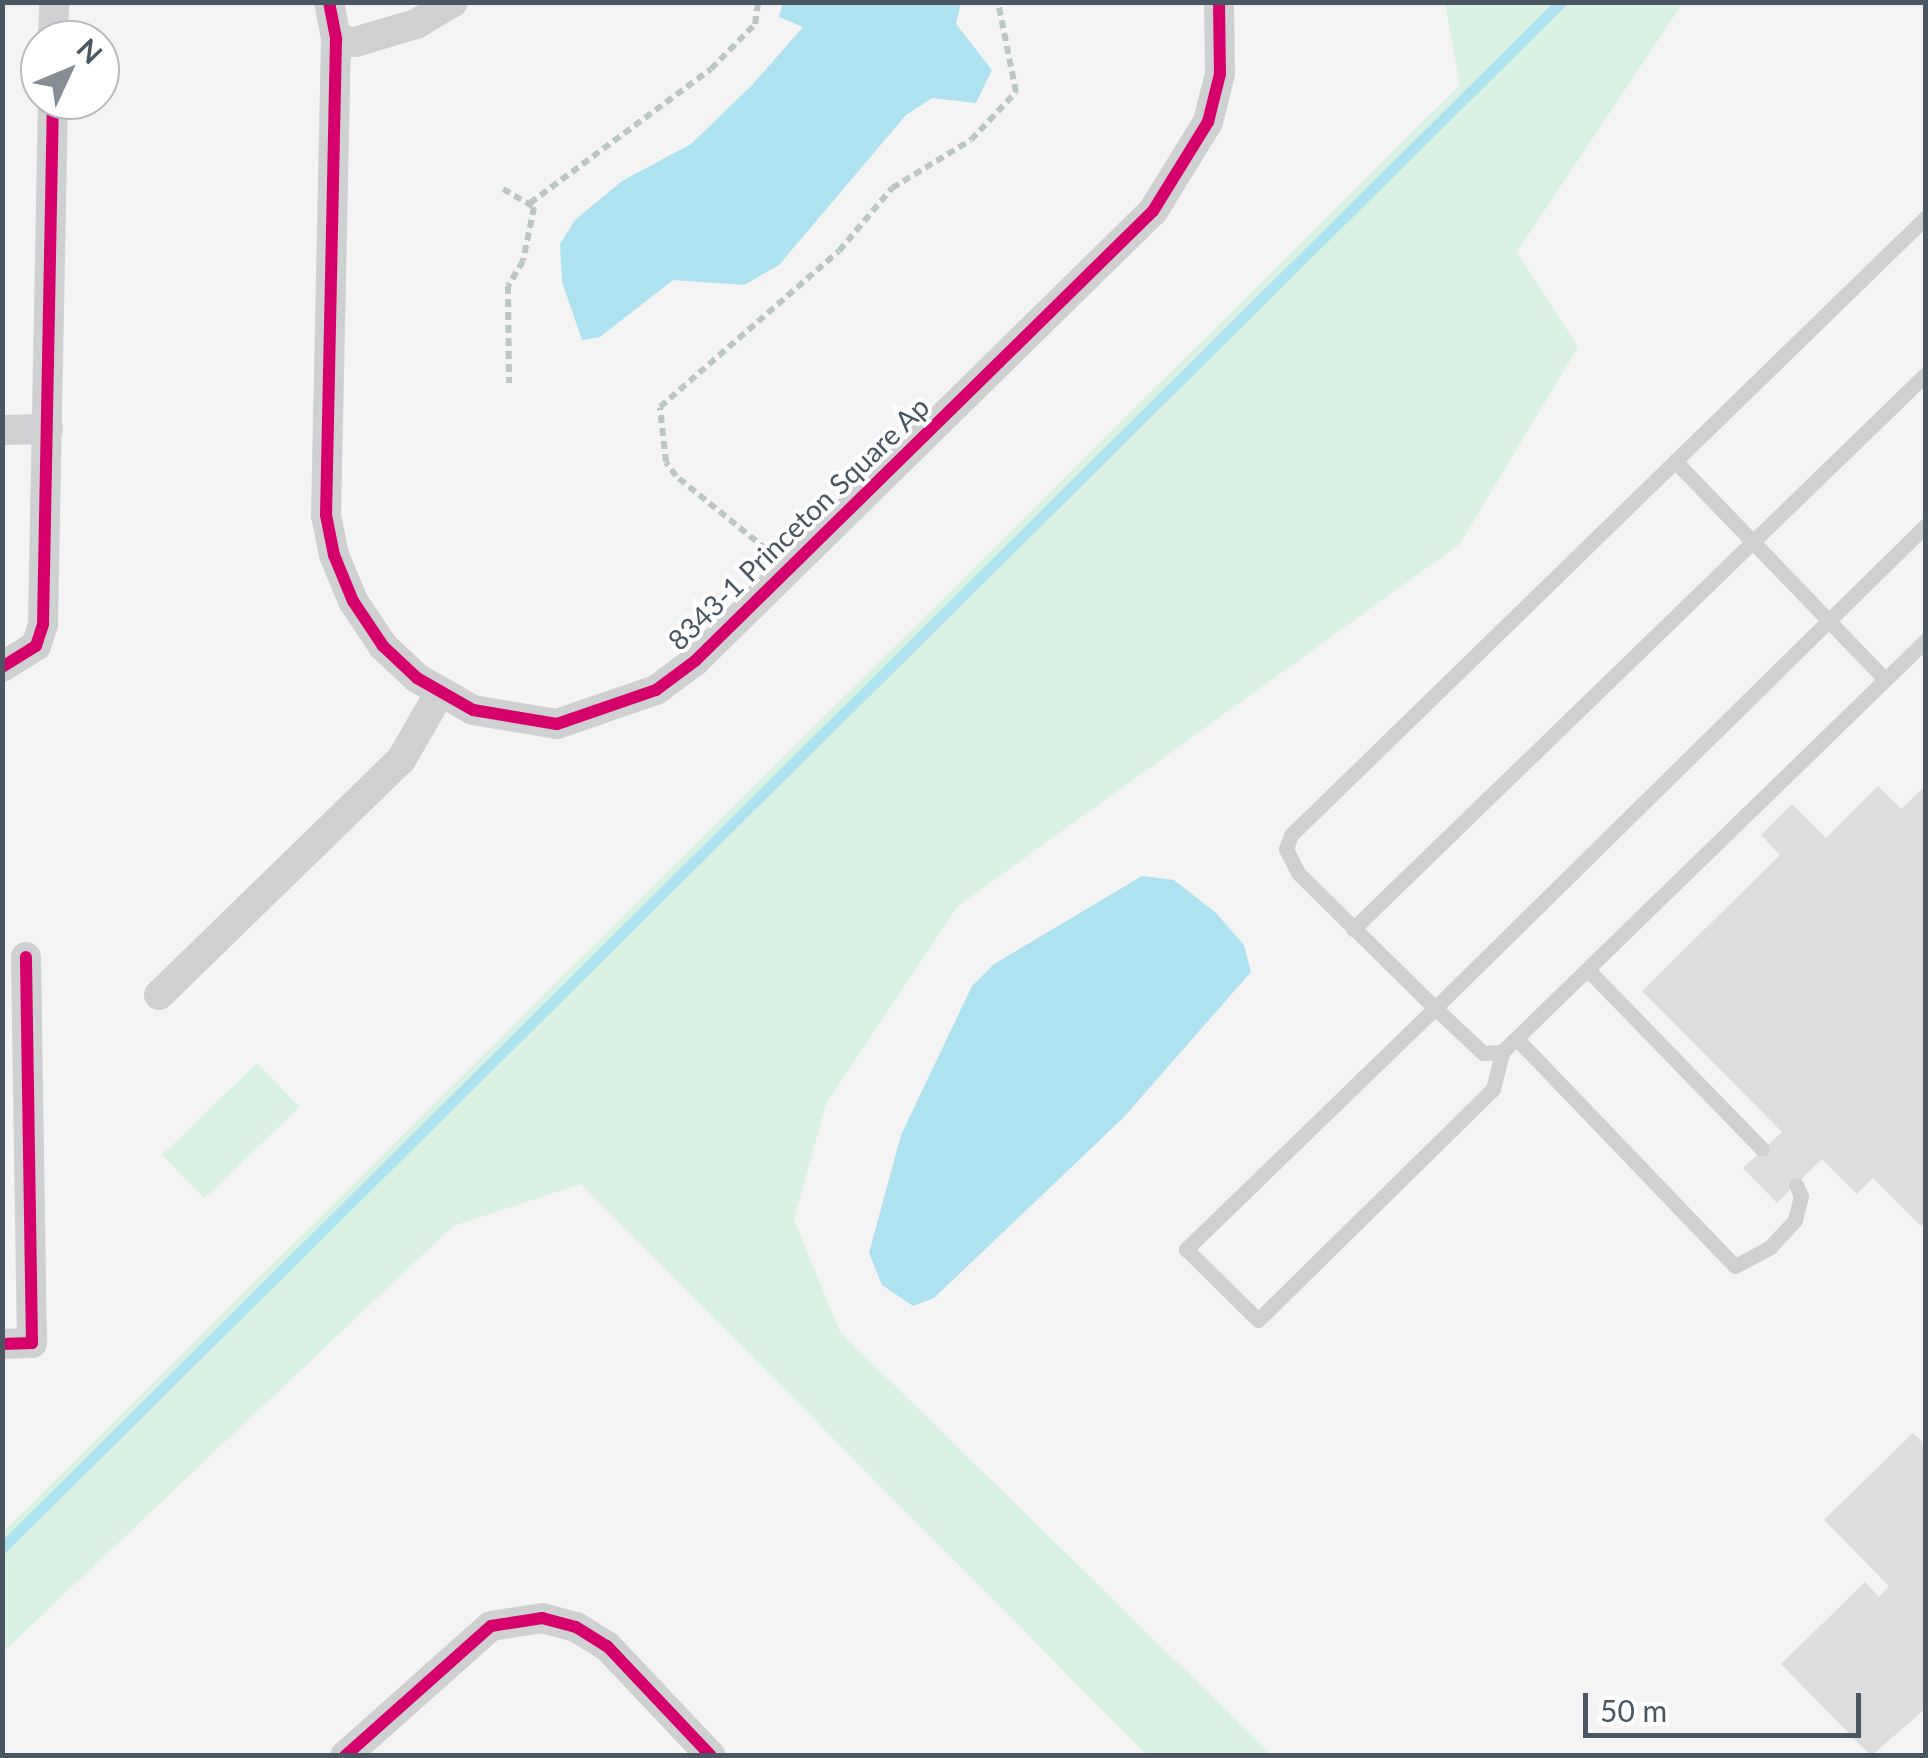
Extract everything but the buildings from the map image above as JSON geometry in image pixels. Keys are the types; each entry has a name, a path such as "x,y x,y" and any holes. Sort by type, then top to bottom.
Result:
{"street":[{"name":"8343-1 Princeton Square Ap","path":"329,2 336,39 326,515 353,602 383,646 439,694 515,721 557,724 607,712 656,690 695,661 1153,211 1208,122 1220,74 1220,2"},
{"path":"336,39 355,42 416,24 454,2"},
{"path":"2,667 36,646 43,624 52,120"},
{"path":"2,430 48,429"},
{"path":"159,995 401,760 439,694"},
{"path":"2,1344 32,1343 15,1228 26,957"},
{"path":"345,1756 491,1626 542,1618 576,1627 608,1646 711,1756"}],"lane":[{"path":"1926,217 1291,835 1289,862 1483,1053 1502,1052 1926,640"},
{"path":"1353,929 1926,374"},
{"path":"1675,461 1885,679"},
{"path":"1502,1052 1493,1089 1258,1320 1186,1249 1926,525"},
{"path":"1589,971 1762,1149"},
{"path":"1518,1040 1736,1266 1770,1247 1795,1220 1802,1196 1796,1186"}],"path":[{"path":"509,382 508,286 524,261 530,203 710,68 754,24 758,2"},
{"path":"787,574 749,530 676,476 666,462 660,407 839,250 892,188 971,140 1016,92 998,2"},
{"path":"503,189 530,203"}],"green space":[{"path":"1445,3 1683,3 1517,252 1578,347 1460,544 958,906 826,1104 794,1219 840,1332 1272,1755 1147,1755 581,1184 453,1226 3,1652 3,1532 1460,85"},
{"path":"257,1063 299,1107 204,1199 162,1155"}],"water":[{"path":"783,3 961,3 956,24 992,70 976,103 932,98 906,115 779,265 744,285 673,280 600,337 582,340 562,282 560,244 575,220 622,181 691,144 752,85 803,27 779,17"},
{"path":"1142,876 1174,880 1216,913 1244,945 1251,972 1123,1118 934,1298 913,1306 882,1285 869,1253 901,1135 972,986 994,964"}],"waterway":[{"path":"2,1548 1561,2"}],"cycle path":[{"path":"329,2 336,39 326,515 334,555 353,601 383,646 417,678 473,710 557,724 656,690 695,661 1153,211 1208,122 1220,74 1219,2"},
{"path":"2,667 36,646 43,624 53,120"},
{"path":"2,1344 32,1343 26,957"},
{"path":"345,1756 491,1626 542,1618 576,1627 607,1646 711,1756"}]}
